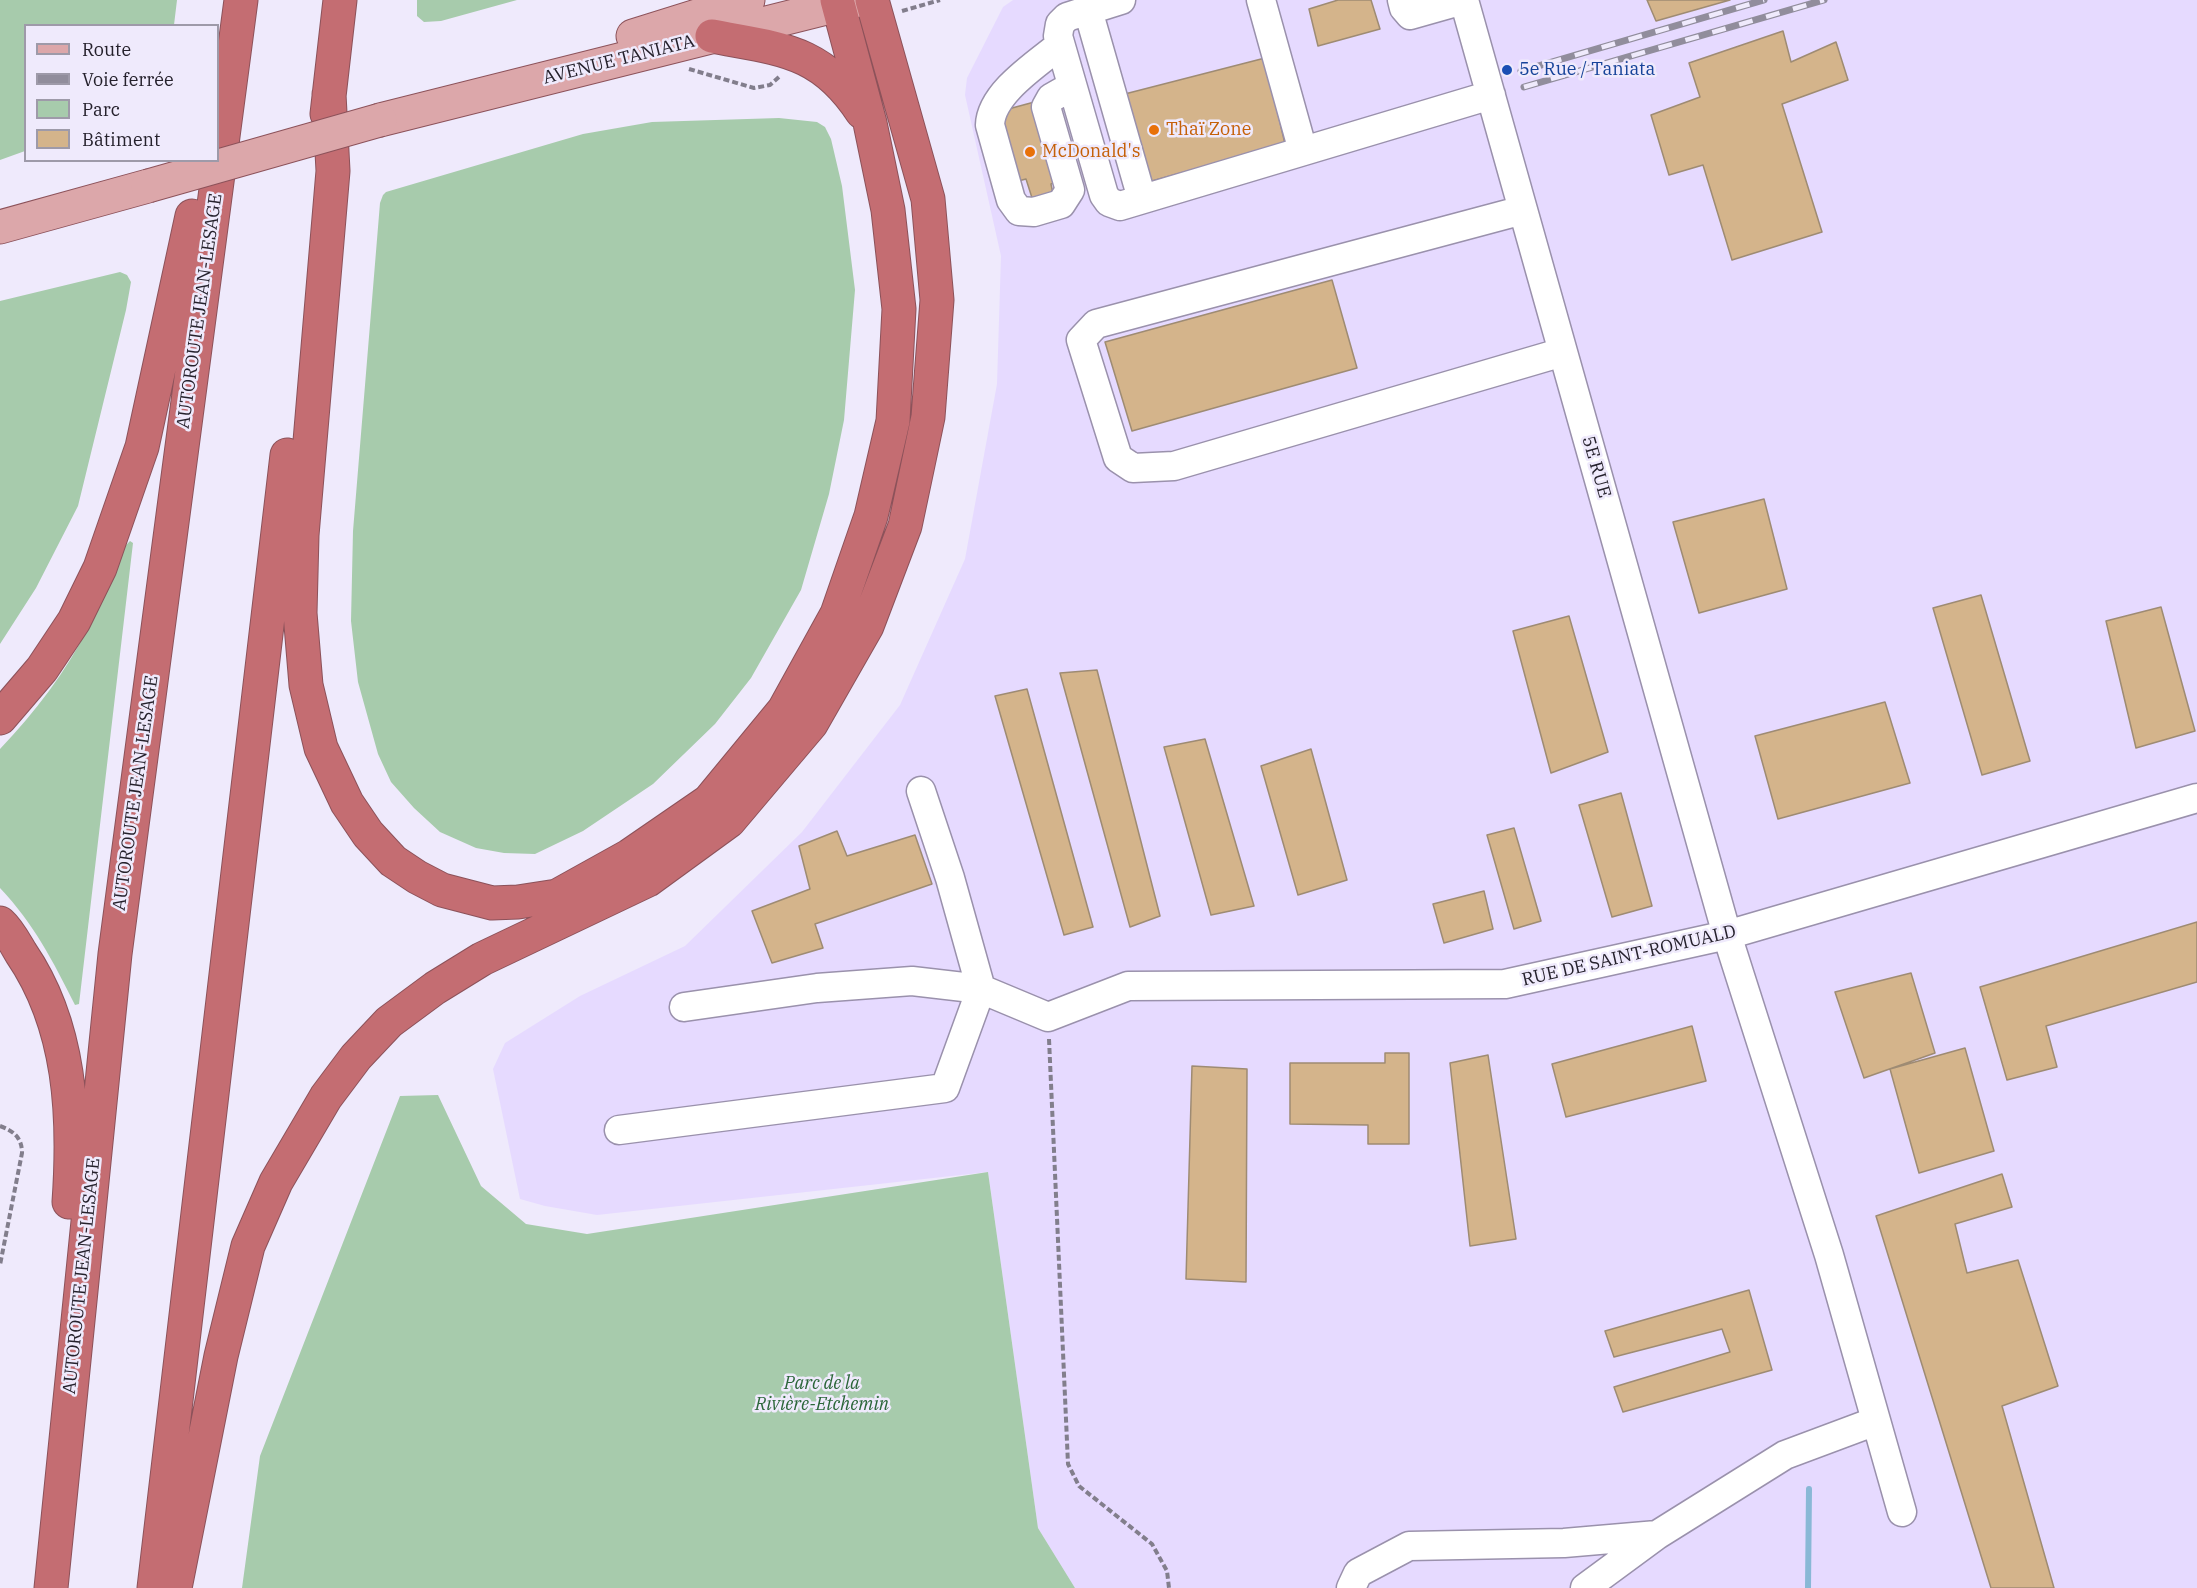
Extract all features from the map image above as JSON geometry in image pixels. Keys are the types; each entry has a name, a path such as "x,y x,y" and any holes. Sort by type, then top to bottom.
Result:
{"highway":[{"path":"219,62 241,0"},
{"name":"AUTOROUTE JEAN-LESAGE","path":"53,1584 115,954 241,0"},
{"path":"154,1588 340,0"},
{"path":"175,1588 218,1367 248,1246 276,1182 326,1097 356,1057 389,1022 435,988 482,959 648,880 729,821 811,724 867,627 905,526 928,417 937,300 928,200 872,0"},
{"path":"329,94 333,171 302,535 300,613 306,685 321,748 348,804 368,834 393,861 417,877 442,890 492,903 557,896 629,856 709,801 784,710 837,614 871,516 893,421 899,309 888,210 844,1"},
{"path":"712,36 790,52 822,67 849,91 870,123"},
{"path":"0,718 42,669 74,621 100,568 142,447 190,231 200,162"},
{"path":"0,923 38,978 58,1030 68,1082 71,1165 43,1509 53,1584"}],"main road":[{"name":"AVENUE TANIATA","path":"380,120 682,19 747,0"},
{"name":"AVENUE TANIATA","path":"0,227 380,120 844,1"}],"street":[{"path":"1121,0 1067,17 1060,24 1058,36 1104,195 1109,202 1120,206 1491,95"},
{"path":"1261,0 1303,151"},
{"path":"1402,0 1404,8 1410,15 1463,0"},
{"name":"5E RUE","path":"1463,0 1727,934 1829,1255 1902,1512"},
{"path":"1088,10 1142,199"},
{"path":"1060,45 1005,91 990,115 990,125 1011,200 1019,211 1034,212 1061,204 1070,190 1046,107 1051,98 1072,86"},
{"path":"1523,210 1096,324 1082,340 1118,458 1133,468 1174,466 1563,352"},
{"path":"619,1130 945,1089 981,989 950,878 921,791"},
{"name":"RUE DE SAINT-ROMUALD","path":"1048,1017 1128,986 1504,984 1727,934 2197,798"},
{"path":"684,1007 817,988 912,981 981,989 1048,1017"},
{"path":"1585,1588 1657,1535 1785,1455 1876,1421"},
{"path":"1351,1588 1358,1573 1409,1546 1564,1543 1657,1535"}],"path":[{"path":"1048,1017 1068,1464 1079,1486 1152,1544 1167,1571 1169,1588"},
{"path":"0,1126 8,1129 18,1138 22,1153 0,1265"}],"shaded area":[{"path":"1013,0 2197,0 2197,1588 1075,1588 1038,1528 988,1172 597,1215 520,1199 493,1069 505,1043 580,996 685,946 802,832 900,705 965,559 997,384 1001,256 965,95 967,78 1003,7"}],"green space":[{"path":"0,0 177,0 174,24 24,24 24,151 0,160"},
{"path":"417,0 517,0 441,21 424,22 417,16"},
{"path":"779,118 817,122 825,127 831,139 842,186 855,290 844,420 829,494 801,590 751,678 715,724 653,784 583,831 535,854 504,853 476,848 440,832 391,782 378,754 358,682 351,621 353,531 380,203 383,195 386,192 583,134 652,122"},
{"path":"120,272 127,275 131,282 126,310 78,506 36,588 0,644 0,301"},
{"path":"130,541 133,543 79,1004 75,1005 33,929 0,888 0,749 37,706 80,643 125,546"},
{"name":"Parc de la Rivière-Etchemin","path":"438,1095 481,1186 526,1224 587,1234 988,1172 1038,1528 1075,1588 242,1588 260,1456 400,1096"}],"building":[{"path":"1338,0 1371,0 1380,29 1318,46 1309,9"},
{"path":"1647,0 1730,0 1656,21"},
{"path":"1783,31 1791,62 1836,42 1848,80 1782,104 1822,232 1732,260 1703,165 1669,175 1651,115 1700,97 1689,63"},
{"path":"1265,58 1285,144 1141,184 1117,96"},
{"path":"1038,101 1060,181 1051,184 1053,194 1033,201 1026,179 1014,182 998,125 1001,111"},
{"path":"1332,280 1357,368 1132,431 1105,342"},
{"path":"1764,499 1787,589 1699,613 1673,522"},
{"path":"1981,595 2030,761 1982,775 1933,608"},
{"path":"2161,607 2195,731 2136,748 2106,621"},
{"path":"1569,616 1608,752 1551,773 1513,631"},
{"path":"1097,670 1160,916 1130,927 1060,673"},
{"path":"1027,689 1093,927 1064,935 995,696"},
{"path":"1885,702 1910,783 1778,819 1755,736"},
{"path":"1205,739 1254,906 1211,915 1164,747"},
{"path":"1311,749 1347,880 1298,895 1261,766"},
{"path":"1621,793 1652,906 1612,917 1579,805"},
{"path":"1514,828 1541,921 1514,929 1487,835"},
{"path":"837,831 847,856 915,835 932,884 815,924 823,948 772,963 752,911 810,889 799,846"},
{"path":"1484,891 1493,929 1444,943 1433,904"},
{"path":"2197,922 2197,982 2046,1026 2057,1067 2007,1080 1980,987"},
{"path":"1911,973 1935,1053 1864,1078 1835,992"},
{"path":"1692,1026 1706,1081 1566,1117 1552,1064"},
{"path":"1965,1048 1994,1151 1919,1173 1890,1069"},
{"path":"1385,1053 1409,1053 1409,1144 1368,1144 1368,1125 1290,1124 1290,1063 1385,1063"},
{"path":"1488,1055 1516,1239 1470,1246 1450,1063"},
{"path":"1192,1066 1247,1069 1246,1282 1186,1279"},
{"path":"2002,1174 2012,1207 1955,1224 1967,1273 2018,1260 2058,1386 2002,1406 2054,1588 1991,1588 1876,1216"},
{"path":"1749,1290 1772,1370 1623,1412 1614,1387 1730,1352 1722,1329 1614,1357 1605,1331"}],"waterway":[{"path":"1808,1588 1809,1489"}],"railway":[{"path":"1521,71 1764,0"},
{"path":"1524,87 1824,0"}],"place":[{"name":"5e Rue / Taniata","path":"1507,70"},
{"name":"Thaï Zone","path":"1154,130"},
{"name":"McDonald's","path":"1030,152"}]}
